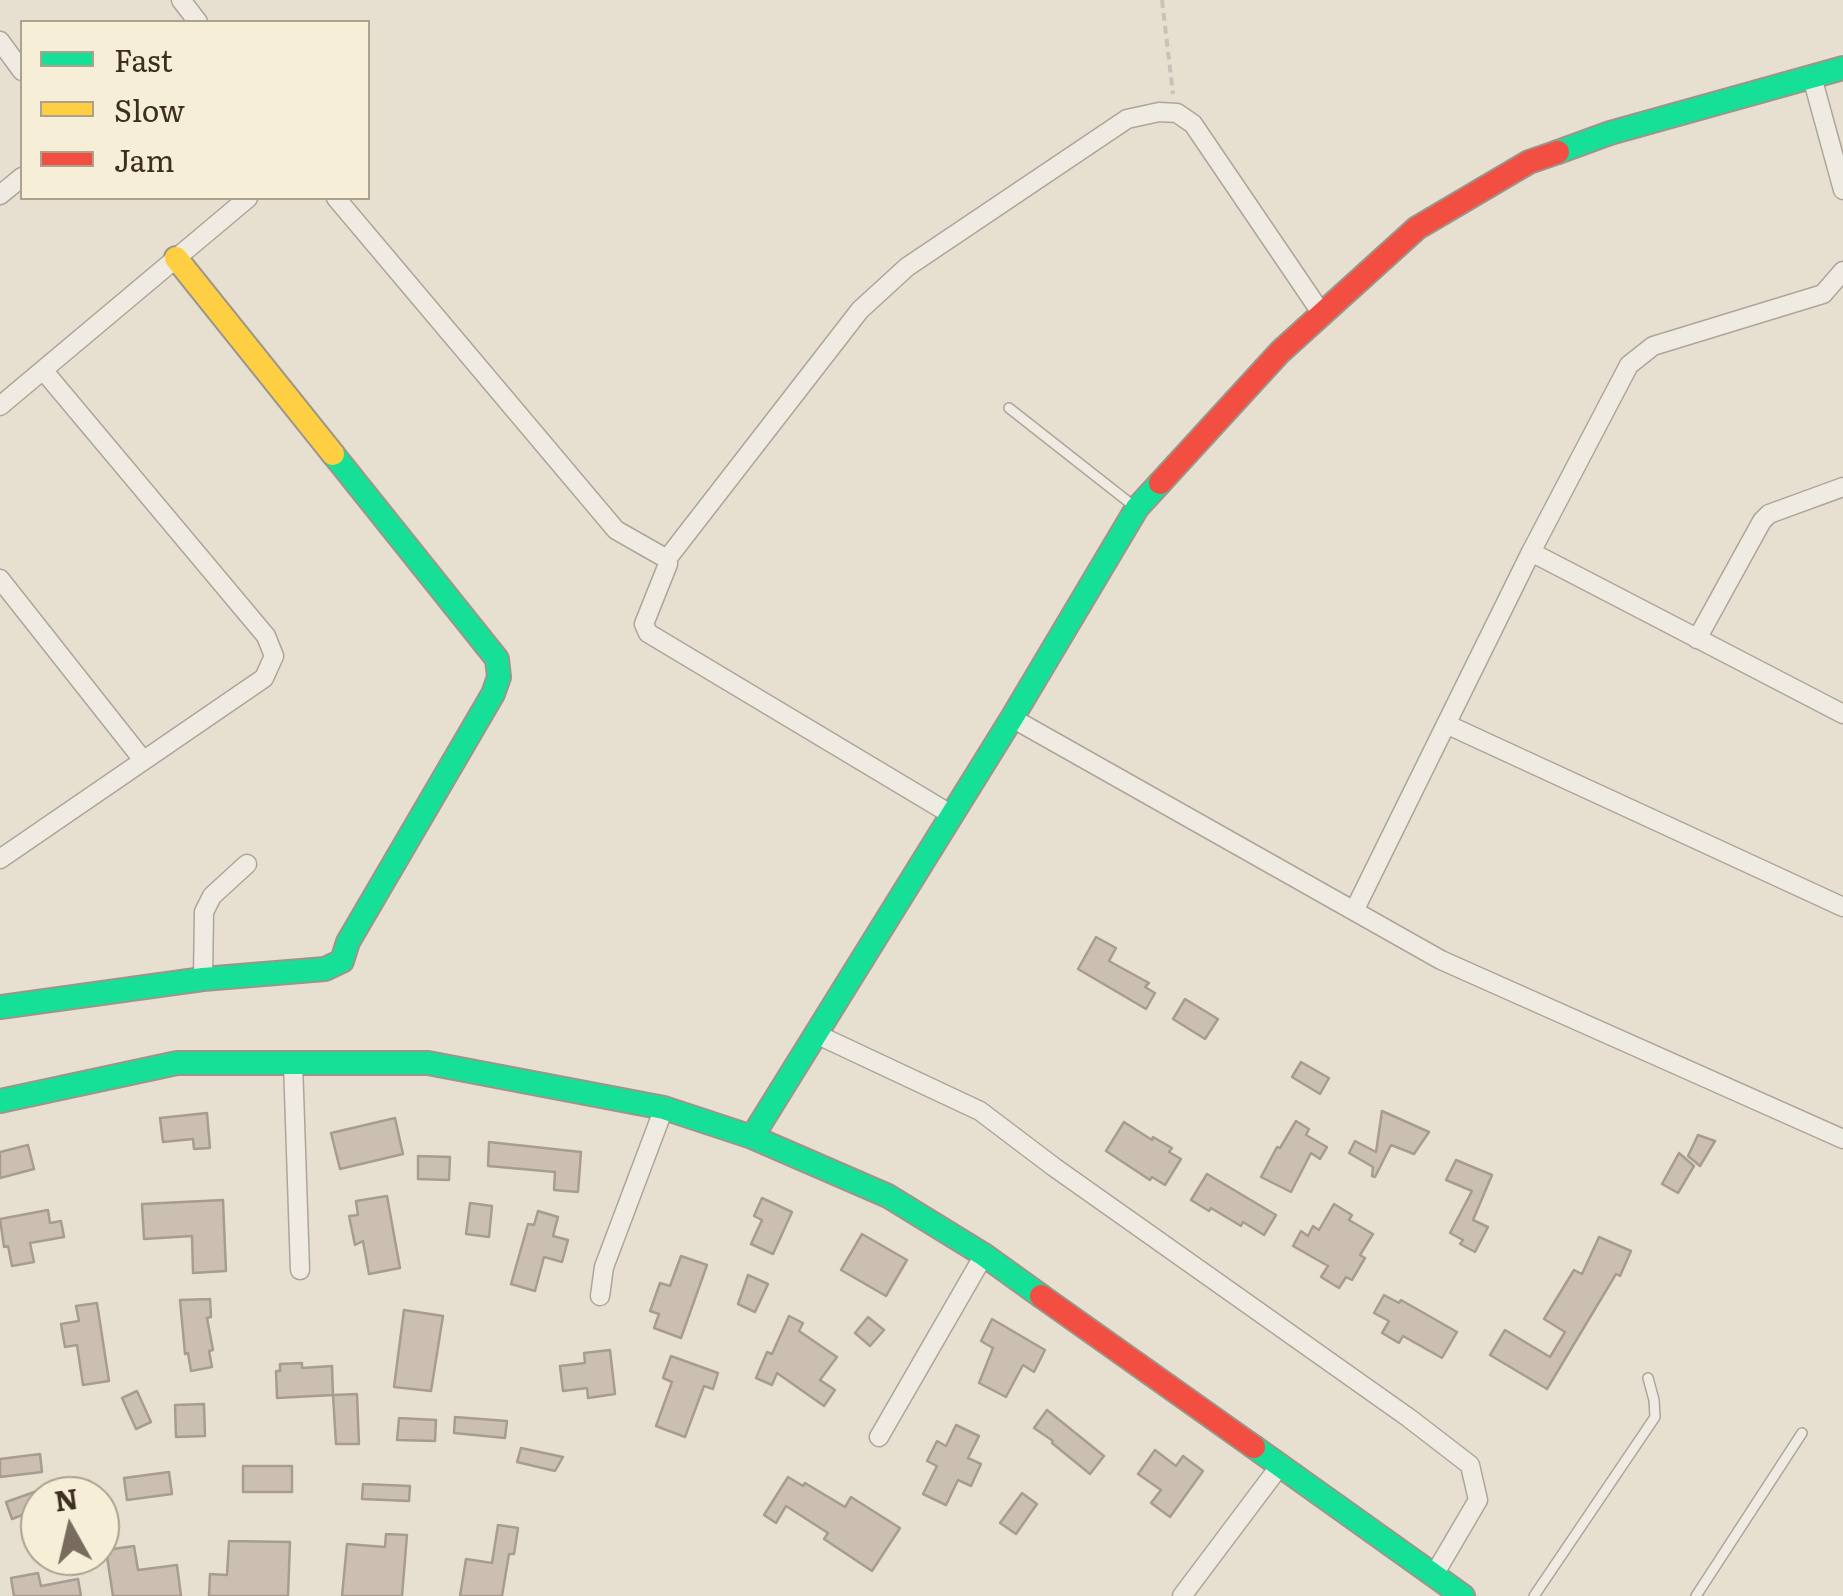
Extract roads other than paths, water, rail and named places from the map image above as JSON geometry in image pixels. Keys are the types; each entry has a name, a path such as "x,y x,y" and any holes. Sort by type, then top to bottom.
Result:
{"street":[{"path":"181,0 196,20"},
{"path":"0,41 20,68"},
{"path":"752,1137 1012,718 1137,508 1280,352 1417,228 1528,162 1610,132 1843,68"},
{"path":"1812,77 1843,190"},
{"path":"666,559 860,310 907,267 1128,120 1159,112 1176,113 1193,124 1322,314"},
{"path":"0,195 20,180"},
{"path":"0,406 246,200"},
{"path":"338,200 616,530 666,559 668,564 644,624 648,633 952,814"},
{"path":"0,1008 203,979 325,969 342,961 348,942 499,678 497,658 176,258"},
{"path":"1354,910 1531,552 1629,366 1653,346 1823,294 1843,272"},
{"path":"0,859 264,678 274,656 266,636 43,370"},
{"path":"1697,639 1762,520 1768,514 1843,487"},
{"path":"1531,552 1843,714"},
{"path":"0,579 143,760"},
{"path":"1012,718 1441,960 1843,1139"},
{"path":"1446,724 1843,907"},
{"path":"203,979 204,912 212,896 247,864"},
{"path":"816,1034 980,1112 1470,1465 1478,1500 1434,1575"},
{"path":"293,1062 300,1270"},
{"path":"2,1096 177,1063 428,1063 664,1108 752,1137 888,1196 984,1255 1464,1596"},
{"path":"600,1296 604,1267 664,1108"},
{"path":"880,1437 984,1255"},
{"path":"1182,1596 1280,1467"}],"lane":[{"path":"1009,408 1137,508"},
{"path":"1534,1596 1654,1417 1648,1378"},
{"path":"1696,1596 1802,1432"}]}
